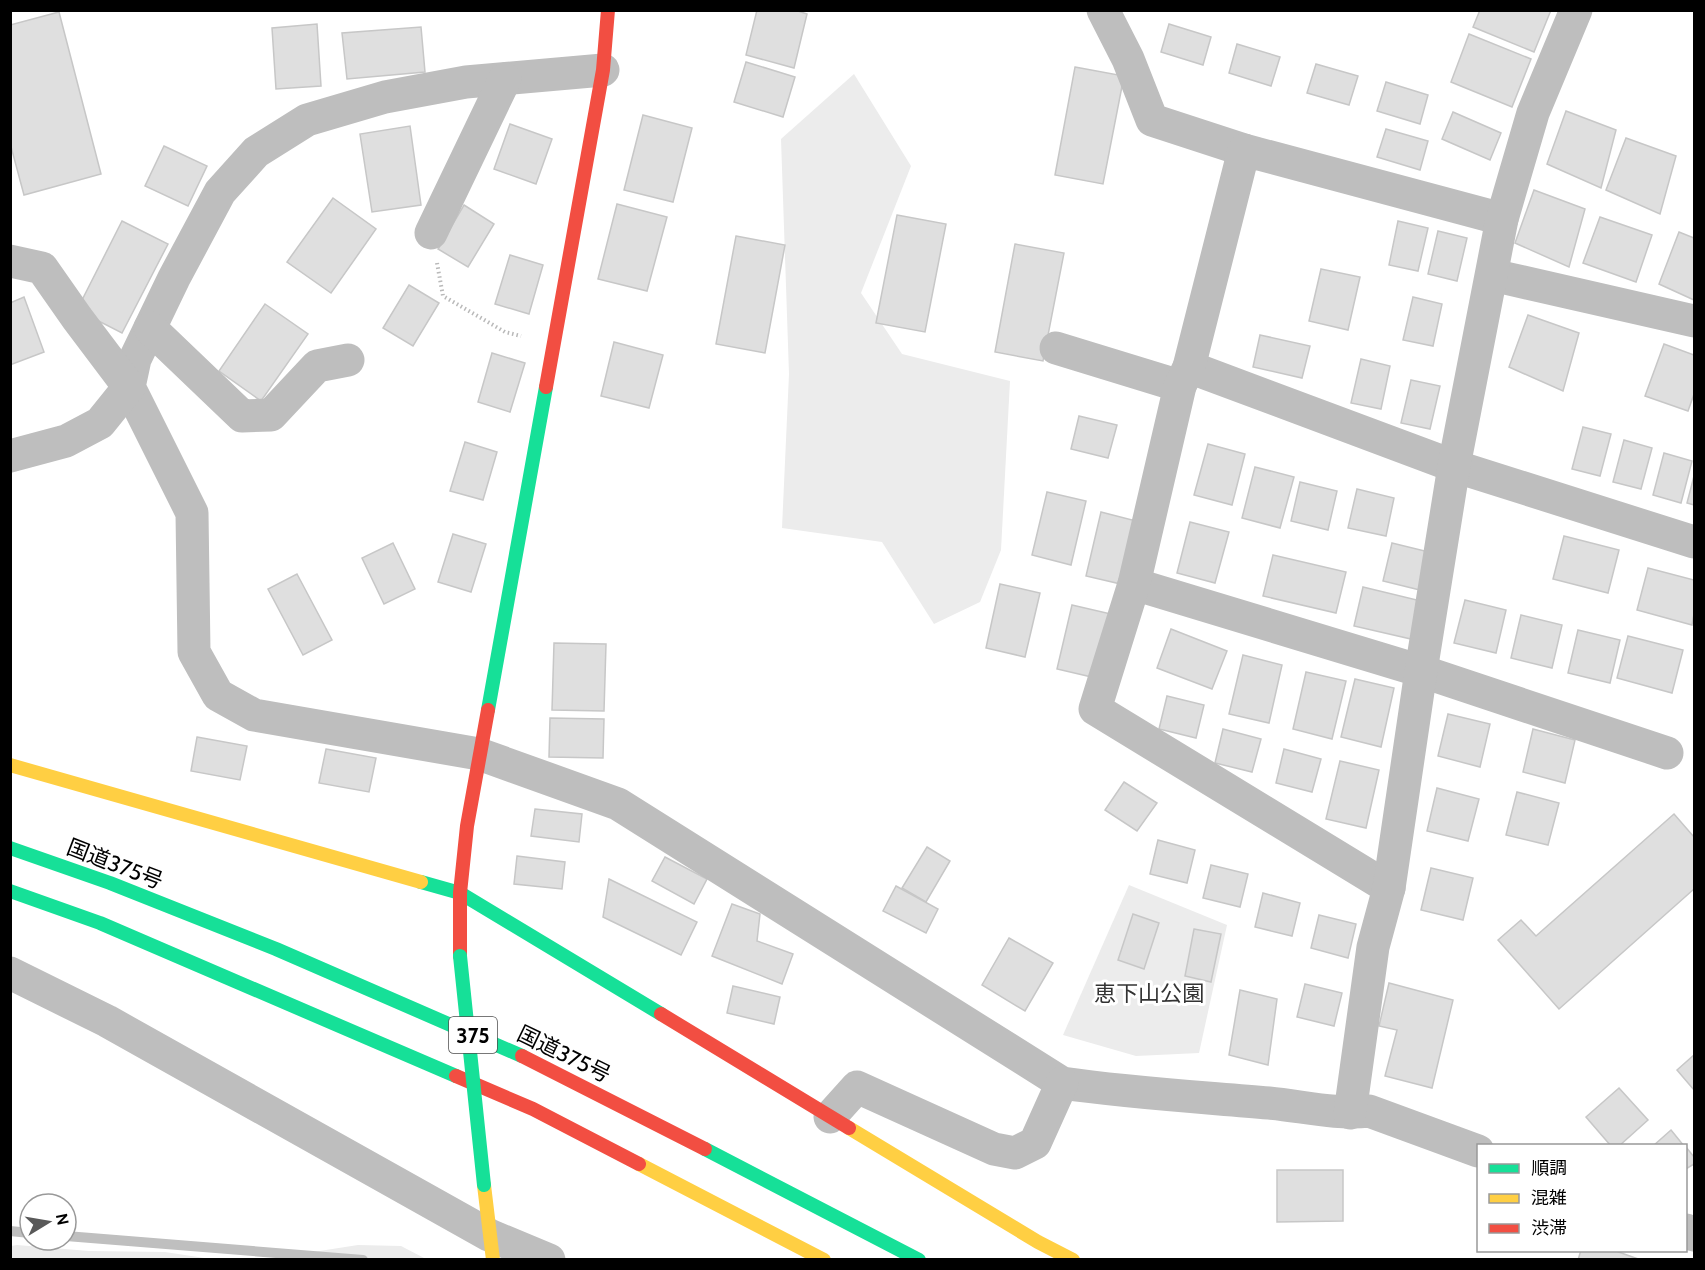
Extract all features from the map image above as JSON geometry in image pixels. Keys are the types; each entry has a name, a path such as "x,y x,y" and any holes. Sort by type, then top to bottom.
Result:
{"main road":[{"path":"491,1247 460,956 460,892 467,826 479,754 603,70 608,10"},
{"path":"10,765 460,892 1038,1242 1073,1260"},
{"name":"国道375号","path":"10,848 111,883 276,949 531,1060 919,1260"},
{"name":"375","path":"10,891 100,923 533,1109 824,1260"}],"street":[{"path":"1102,10 1128,59 1152,120 1244,150 1503,219"},
{"path":"1350,1113 1373,947 1389,888 1454,466 1491,275 1503,219 1533,113 1576,10"},
{"path":"10,456 66,441 100,423 129,387 135,359 174,278 220,192 256,152 307,120 385,97 466,82 603,70"},
{"path":"431,233 505,79"},
{"path":"1244,150 1134,584 1095,709 1389,888"},
{"path":"10,261 42,267 129,387 192,513 194,652 218,695 254,715 479,754 618,804 1062,1083 1100,1089 1276,1104 1350,1113 1369,1112 1477,1150"},
{"path":"1491,275 1695,321"},
{"path":"150,328 242,416 271,416 317,366 348,360"},
{"path":"1056,348 1185,377 1454,466 1695,542"},
{"path":"1134,584 1421,671 1667,753"},
{"path":"10,974 106,1021 491,1247 549,1260"},
{"path":"830,1117 857,1087 994,1149 1015,1153 1035,1143 1062,1083"}],"path":[{"path":"431,233 443,296 506,332 554,344"}],"green space":[{"path":"854,74 911,166 861,293 902,354 1010,381 1001,550 980,602 934,624 882,542 782,528 789,374 781,139"},
{"name":"恵下山公園","path":"1129,885 1227,925 1199,1053 1136,1056 1063,1035"},
{"path":"18,1245 18,1252 78,1252 78,1250 165,1252 211,1259 11,1259 11,1246"},
{"path":"358,1245 401,1246 426,1259 268,1259"}],"building":[{"path":"757,10 795,10 807,14 794,68 746,55"},
{"path":"1480,10 1551,10 1534,52 1473,27"},
{"path":"59,12 101,174 24,195 10,143 10,25"},
{"path":"317,24 321,86 276,89 272,28"},
{"path":"1169,24 1211,37 1203,65 1161,52"},
{"path":"421,27 425,72 347,79 342,33"},
{"path":"1469,34 1531,59 1512,107 1451,82"},
{"path":"1237,44 1280,57 1271,86 1229,73"},
{"path":"746,62 795,77 783,117 734,102"},
{"path":"1316,64 1358,76 1349,105 1307,93"},
{"path":"1075,67 1124,76 1103,184 1055,175"},
{"path":"1386,82 1428,95 1420,124 1377,111"},
{"path":"1566,111 1616,130 1601,188 1547,164"},
{"path":"1453,112 1501,133 1490,160 1442,139"},
{"path":"643,115 692,128 673,202 624,190"},
{"path":"510,124 552,139 536,184 494,169"},
{"path":"410,126 421,205 372,212 360,134"},
{"path":"1386,129 1428,141 1420,170 1377,157"},
{"path":"1626,138 1676,156 1660,214 1606,190"},
{"path":"164,146 207,166 188,206 145,186"},
{"path":"1534,190 1585,209 1569,267 1515,243"},
{"path":"333,198 376,229 331,293 287,262"},
{"path":"617,204 667,217 647,291 598,279"},
{"path":"464,205 494,224 468,267 438,249"},
{"path":"897,215 946,224 925,332 876,323"},
{"path":"1600,217 1652,235 1636,282 1583,263"},
{"path":"122,221 168,244 122,333 77,310"},
{"path":"1398,221 1428,228 1418,271 1389,265"},
{"path":"1438,231 1467,238 1457,281 1428,274"},
{"path":"1679,232 1694,238 1694,300 1659,284"},
{"path":"736,236 785,245 765,353 716,344"},
{"path":"1015,244 1064,253 1043,361 995,352"},
{"path":"510,255 543,265 529,314 495,304"},
{"path":"1321,269 1360,277 1348,330 1309,321"},
{"path":"409,285 439,303 413,346 383,328"},
{"path":"24,297 44,352 10,365 10,303"},
{"path":"1413,297 1442,304 1433,346 1403,340"},
{"path":"265,304 308,334 261,401 219,371"},
{"path":"1528,315 1579,333 1563,391 1509,367"},
{"path":"1260,335 1310,346 1302,378 1253,367"},
{"path":"614,342 663,355 649,408 601,396"},
{"path":"1664,344 1694,355 1694,394 1688,411 1645,396"},
{"path":"492,353 525,363 510,412 478,402"},
{"path":"1361,359 1390,366 1381,409 1351,403"},
{"path":"1411,380 1440,386 1430,429 1401,423"},
{"path":"1079,416 1117,425 1108,458 1071,449"},
{"path":"1583,427 1611,434 1600,476 1572,469"},
{"path":"1624,440 1652,448 1641,489 1613,482"},
{"path":"465,442 497,452 483,500 450,491"},
{"path":"1208,444 1245,454 1232,505 1194,495"},
{"path":"1664,453 1692,461 1681,503 1653,495"},
{"path":"1255,467 1294,477 1280,528 1242,518"},
{"path":"1694,476 1694,505 1687,503"},
{"path":"1300,482 1337,491 1328,530 1291,521"},
{"path":"1357,489 1394,498 1386,536 1348,528"},
{"path":"1047,492 1086,501 1071,565 1032,555"},
{"path":"1101,512 1140,522 1125,585 1086,576"},
{"path":"1190,522 1229,532 1215,583 1177,573"},
{"path":"453,534 486,544 471,592 438,582"},
{"path":"1564,536 1619,550 1608,593 1553,579"},
{"path":"393,543 415,589 384,604 362,558"},
{"path":"1392,543 1429,552 1420,590 1383,581"},
{"path":"1273,555 1346,572 1336,613 1263,596"},
{"path":"1648,568 1694,580 1692,625 1637,610"},
{"path":"297,574 332,640 303,655 268,589"},
{"path":"1000,584 1040,593 1025,657 986,648"},
{"path":"1363,587 1421,601 1411,639 1354,626"},
{"path":"1465,600 1506,610 1496,653 1454,643"},
{"path":"1072,605 1111,614 1096,678 1057,669"},
{"path":"1521,615 1562,625 1552,668 1511,658"},
{"path":"1171,629 1227,651 1212,689 1157,668"},
{"path":"1578,630 1620,640 1610,683 1568,673"},
{"path":"1628,636 1683,650 1672,693 1617,678"},
{"path":"554,643 606,644 604,711 552,710"},
{"path":"1243,655 1282,665 1269,723 1229,714"},
{"path":"1306,672 1346,681 1332,739 1293,729"},
{"path":"1355,679 1394,688 1381,747 1341,737"},
{"path":"1167,696 1204,705 1196,738 1159,729"},
{"path":"1448,714 1490,724 1480,767 1438,756"},
{"path":"550,718 604,719 603,758 549,757"},
{"path":"1223,729 1261,739 1252,772 1215,763"},
{"path":"1533,729 1575,740 1565,783 1523,772"},
{"path":"197,737 247,746 240,780 191,771"},
{"path":"326,749 376,758 369,792 319,783"},
{"path":"1284,749 1321,759 1312,792 1276,783"},
{"path":"1340,761 1379,770 1366,828 1326,819"},
{"path":"1124,782 1157,803 1137,831 1105,810"},
{"path":"1437,788 1479,799 1468,841 1427,831"},
{"path":"1517,792 1559,803 1548,845 1506,835"},
{"path":"535,809 582,814 579,842 531,836"},
{"path":"1674,814 1694,837 1694,889 1559,1009 1498,940 1521,920 1536,936"},
{"path":"1158,840 1195,850 1187,883 1150,874"},
{"path":"927,847 950,861 926,902 902,888"},
{"path":"517,856 565,862 562,889 514,884"},
{"path":"665,857 707,879 694,904 652,881"},
{"path":"1211,865 1248,874 1240,907 1203,898"},
{"path":"1431,868 1473,878 1463,920 1421,910"},
{"path":"609,879 697,922 681,955 603,917"},
{"path":"896,886 938,909 926,933 883,911"},
{"path":"1263,893 1300,903 1292,936 1255,927"},
{"path":"732,904 760,914 757,941 793,954 782,984 712,956"},
{"path":"1133,914 1159,923 1144,969 1118,960"},
{"path":"1319,915 1356,924 1348,958 1311,948"},
{"path":"1194,929 1221,934 1211,982 1185,976"},
{"path":"1009,938 1053,963 1025,1011 982,985"},
{"path":"1389,983 1453,1000 1432,1088 1385,1076 1397,1030 1379,1026"},
{"path":"1305,984 1342,993 1334,1026 1297,1017"},
{"path":"733,986 780,997 774,1024 727,1013"},
{"path":"1240,990 1277,999 1268,1065 1229,1055"},
{"path":"1694,1055 1694,1090 1677,1070"},
{"path":"1619,1088 1648,1120 1621,1144 1609,1144 1586,1117"},
{"path":"1671,1130 1682,1144 1655,1144"},
{"path":"1687,1148 1694,1157 1694,1164 1687,1168"},
{"path":"1277,1170 1343,1170 1343,1221 1277,1222"},
{"path":"1580,1252 1619,1252 1641,1260 1578,1260"}],"waterway":[{"path":"10,1231 18,1232"},
{"path":"78,1237 363,1260"}],"traffic: fast":[{"path":"488,710 546,387"},
{"path":"10,848 110,883 276,949 522,1056"},
{"path":"421,882 460,893 661,1014"},
{"path":"10,891 100,923 456,1076"},
{"path":"460,956 484,1185"},
{"path":"705,1149 919,1260"}],"traffic: slow":[{"path":"10,765 421,882"},
{"path":"849,1128 1038,1242 1073,1260"},
{"path":"639,1164 824,1260"},
{"path":"484,1185 493,1260"}],"traffic: jam":[{"path":"546,387 603,70 608,10"},
{"path":"460,956 460,893 467,826 488,710"},
{"path":"661,1014 849,1128"},
{"path":"522,1056 705,1149"},
{"path":"456,1076 533,1109 639,1164"}]}
